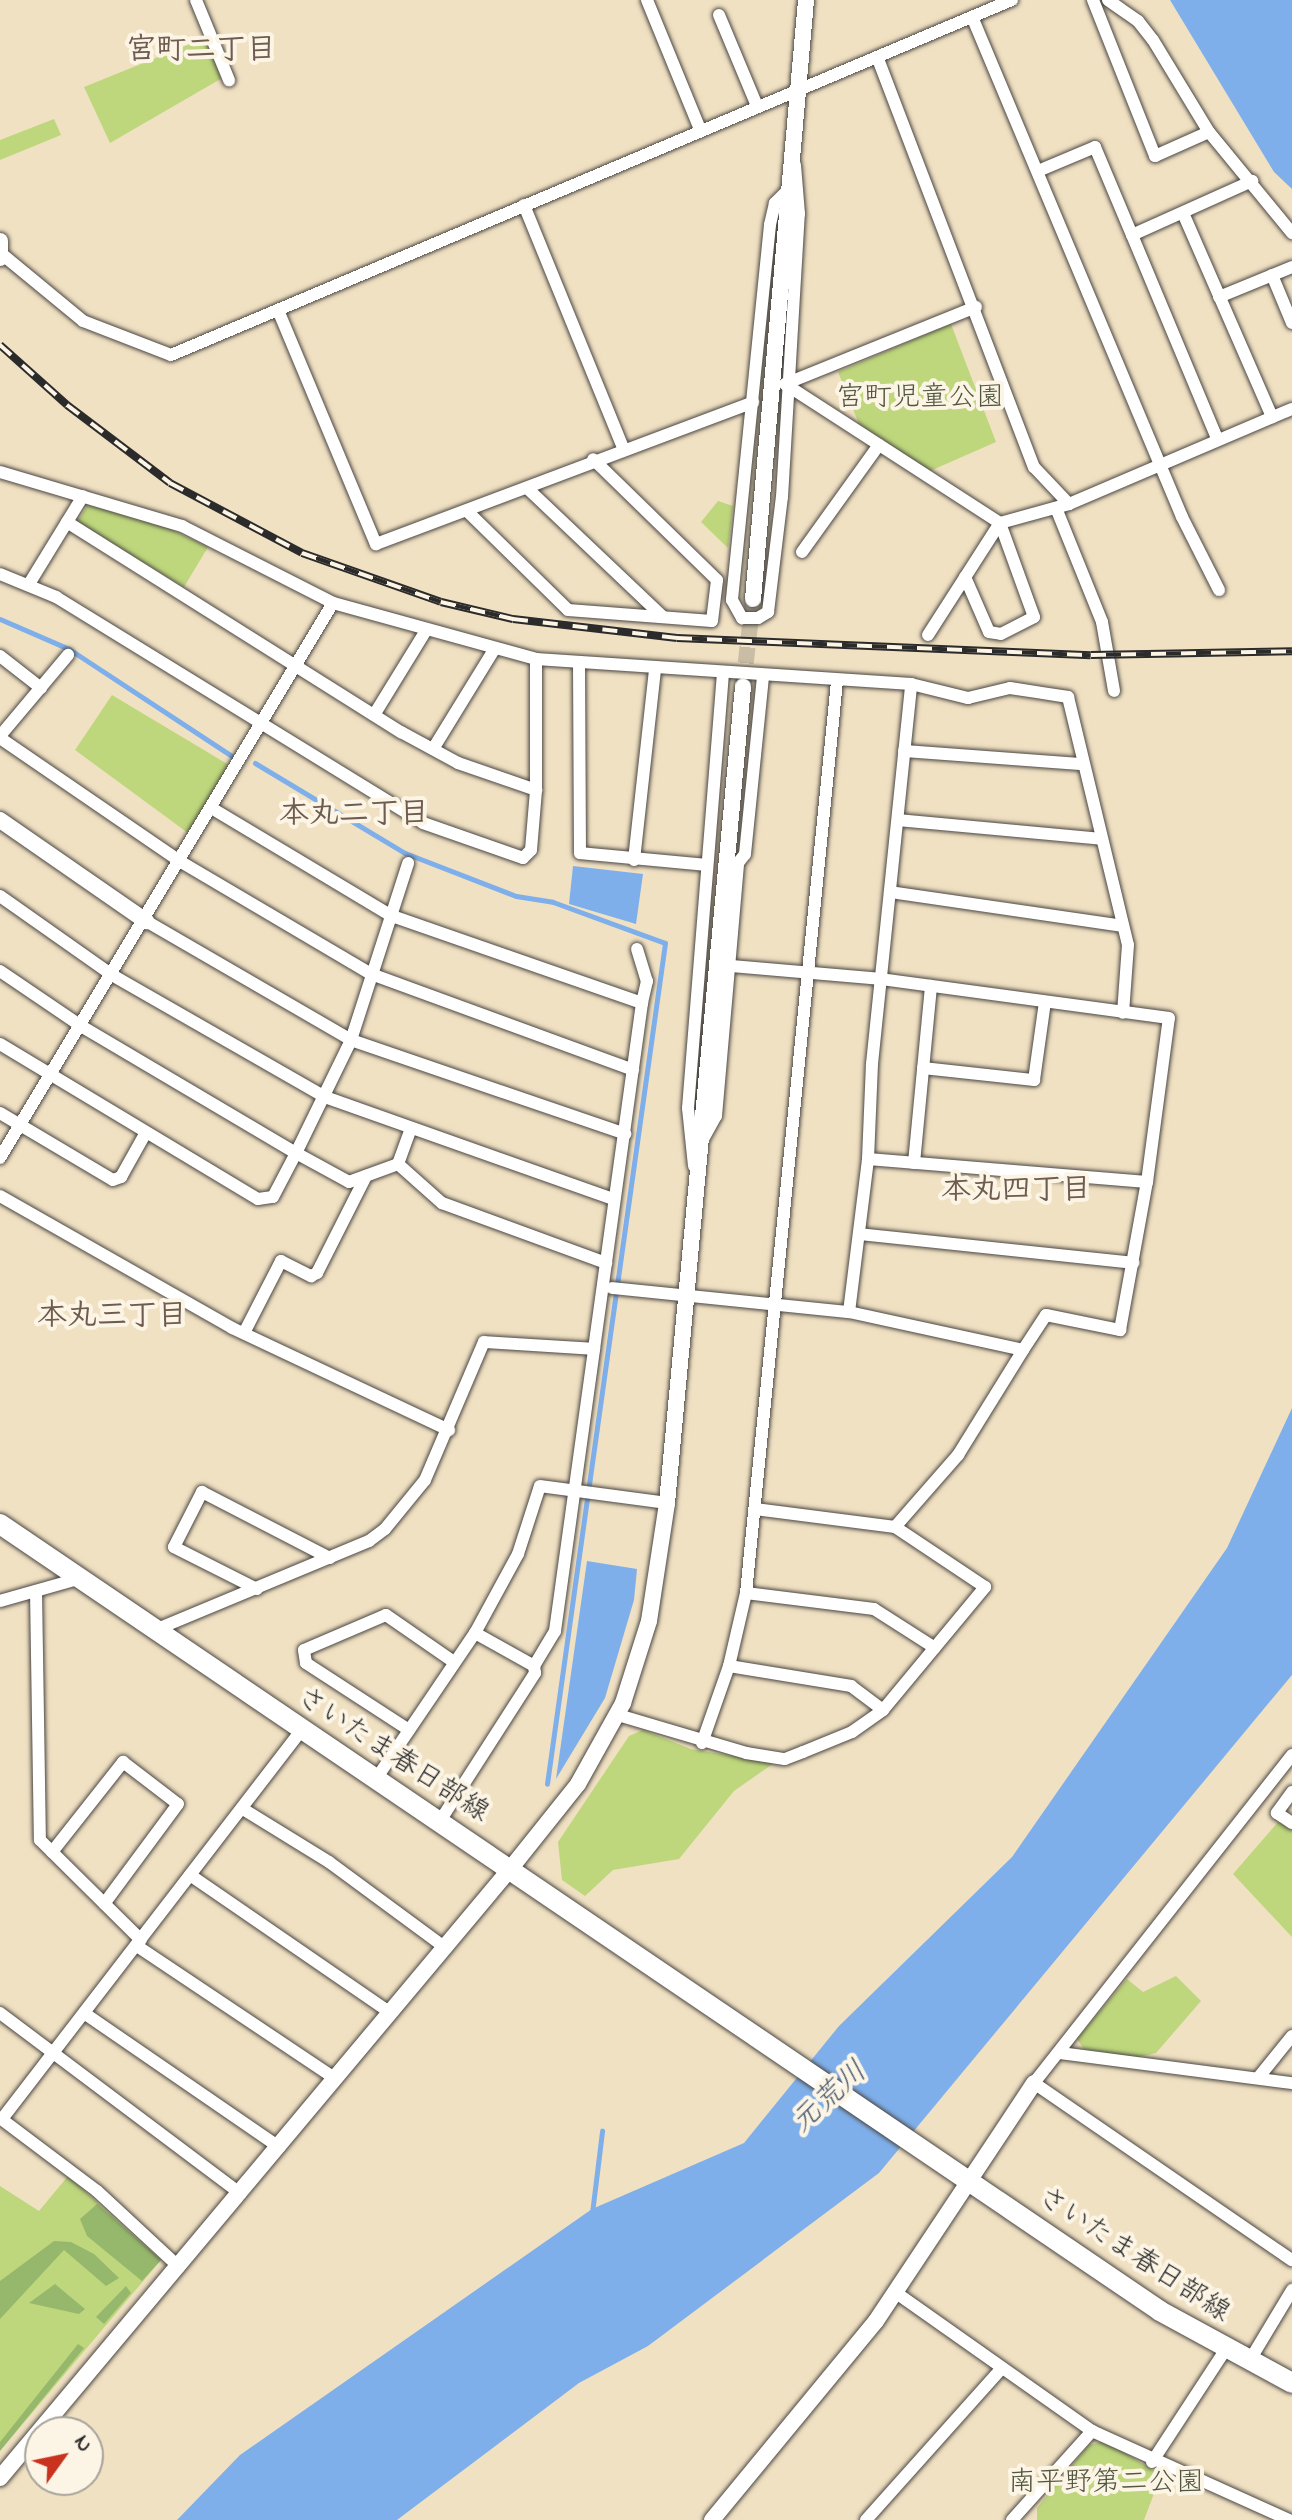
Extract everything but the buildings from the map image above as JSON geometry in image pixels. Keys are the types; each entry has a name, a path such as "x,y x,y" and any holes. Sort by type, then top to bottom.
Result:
{"main road":[{"name":"さいたま春日部線","path":"0,1524 1160,2311 1292,2383"}],"street":[{"path":"196,0 229,80"},
{"path":"647,0 700,129"},
{"path":"753,599 786,192 801,88 806,0"},
{"path":"1,251 83,321 171,355 700,129 878,59 1012,0"},
{"path":"1093,0 1155,156 1209,132"},
{"path":"1108,0 1138,21 1209,132 1292,233"},
{"path":"719,15 757,106"},
{"path":"973,19 1160,463 1219,590"},
{"path":"878,59 976,307 1034,467 1063,506 1102,622 1114,691"},
{"path":"1038,171 1095,147 1217,438"},
{"path":"786,192 775,203 770,225 732,600 742,618 758,618 768,612 782,497 785,384 799,214 792,148"},
{"path":"1132,235 1252,181"},
{"path":"524,205 623,447"},
{"path":"1183,213 1272,417"},
{"path":"1219,297 1292,267"},
{"path":"1272,275 1292,323"},
{"path":"785,384 976,307"},
{"path":"278,310 376,544 527,488 623,447 753,402"},
{"path":"785,384 1000,523 1034,617 1001,634 989,632 965,577"},
{"path":"928,635 1000,523 1063,506 1217,438 1292,409"},
{"path":"802,552 879,445"},
{"path":"467,511 568,610 712,621 717,580 593,459"},
{"path":"0,472 182,526 333,603 425,632 536,659 655,671 911,684 968,698 1010,688 1068,697 1081,764 1128,945 1123,1013"},
{"path":"527,488 663,617"},
{"path":"29,584 83,496"},
{"path":"67,522 433,749 536,790"},
{"path":"0,574 29,584 423,823 494,852 523,858 531,850 536,790 536,659"},
{"path":"0,1158 146,921 333,603"},
{"path":"374,715 425,632"},
{"path":"433,749 494,650"},
{"path":"68,655 0,737 181,862 371,974 633,1070"},
{"path":"0,656 41,688"},
{"path":"579,663 580,853 706,865"},
{"path":"634,860 655,671"},
{"path":"695,1169 688,1108 723,675"},
{"path":"696,1149 716,1116 729,966 763,676"},
{"path":"702,1743 729,1666 746,1593 773,1306 811,973 837,681"},
{"path":"849,1312 868,1159 911,684"},
{"path":"0,2478 511,1868 578,1784 618,1715 649,1621 667,1503 696,1149 743,687"},
{"path":"904,751 1081,764"},
{"path":"213,809 390,915 642,1003"},
{"path":"0,820 146,921 351,1040 625,1134"},
{"path":"898,820 1101,839"},
{"path":"0,1044 48,1077 258,1199 273,1197 351,1040 408,863"},
{"path":"890,892 1123,926"},
{"path":"0,896 112,975 325,1097 613,1199"},
{"path":"440,1821 535,1673 534,1666 555,1631 579,1491 613,1199 647,981 637,949"},
{"path":"729,966 882,979 1169,1018 1171,1027 1147,1182 1120,1330 1046,1315 958,1455 895,1527"},
{"path":"0,971 81,1026 349,1182 398,1164 411,1128"},
{"path":"914,1163 931,986"},
{"path":"923,1068 1034,1080 1045,1002"},
{"path":"0,1113 113,1180 121,1177 145,1134"},
{"path":"868,1159 1147,1182"},
{"path":"398,1164 442,1203 606,1263"},
{"path":"244,1333 281,1261 311,1276 317,1273 366,1176"},
{"path":"0,1196 244,1333 449,1430"},
{"path":"859,1234 1133,1263"},
{"path":"612,1288 684,1298 849,1312 1023,1350"},
{"path":"155,1630 369,1541 399,1514 425,1480 449,1430 484,1342 594,1349"},
{"path":"376,1779 475,1633 518,1554 540,1486 667,1503"},
{"path":"257,1589 174,1547 202,1492 330,1558"},
{"path":"618,1715 702,1743 785,1759 852,1732 883,1710 985,1587 895,1527 755,1509"},
{"path":"0,1601 78,1579"},
{"path":"36,1591 40,1840 139,1943 334,2078"},
{"path":"746,1593 874,1609 935,1648"},
{"path":"409,1730 306,1663 304,1650 386,1615 454,1662"},
{"path":"475,1633 534,1666"},
{"path":"729,1666 851,1686 883,1710"},
{"path":"179,2267 87,2182 1,2118 301,1731"},
{"path":"712,2520 809,2408 895,2292 1034,2083 1292,1755"},
{"path":"52,1852 123,1762 178,1804 104,1904"},
{"path":"1292,1792 1277,1813 1292,1823"},
{"path":"243,1809 329,1862 443,1946"},
{"path":"190,1875 389,2012"},
{"path":"0,2013 55,2050 241,2194"},
{"path":"84,2013 279,2147"},
{"path":"1258,2078 1292,2036"},
{"path":"1060,2053 1292,2083"},
{"path":"1034,2083 1292,2260"},
{"path":"1250,2360 1292,2290"},
{"path":"895,2292 1092,2431 1152,2462 1289,2520"},
{"path":"1152,2462 1226,2349"},
{"path":"866,2520 1002,2368"},
{"path":"1018,2518 1092,2431"}],"green space":[{"path":"205,38 224,77 110,143 84,87"},
{"path":"54,119 61,135 0,160 0,140"},
{"name":"宮町児童公園","path":"951,324 996,442 930,471 859,424 838,372"},
{"path":"718,501 733,506 728,548 701,522"},
{"path":"88,505 170,529 208,547 184,587 77,522"},
{"path":"112,695 229,765 188,833 75,750"},
{"path":"643,1730 691,1749 774,1763 734,1791 679,1859 613,1870 585,1896 562,1880 558,1842 629,1736"},
{"path":"1279,1821 1292,1830 1292,1937 1233,1874"},
{"path":"1176,1976 1201,2001 1156,2053 1135,2058 1084,2049 1077,2039 1127,1979 1143,1992"},
{"path":"68,2176 161,2260 30,2416 24,2416 24,2423 0,2451 0,2186 39,2211"},
{"path":"97,2204 161,2260 142,2281 87,2236 80,2219"},
{"path":"54,2241 71,2242 94,2254 119,2278 106,2286 64,2250 0,2319 0,2281"},
{"path":"55,2284 85,2309 79,2314 29,2303"},
{"path":"126,2286 131,2293 104,2324 96,2317"},
{"path":"78,2344 84,2348 29,2416 24,2416 24,2422 0,2451 0,2442"},
{"name":"南平野第二公園","path":"1105,2441 1161,2475 1144,2520 1037,2520 1037,2508 1089,2445"}],"water":[{"path":"1170,0 1292,0 1292,189 1274,172"},
{"path":"573,866 643,874 636,924 569,904"},
{"name":"元荒川","path":"1292,1408 1292,1675 879,2173 648,2346 579,2383 397,2520 177,2520 240,2455 592,2209 744,2143 839,2026 1012,1857 1227,1548"},
{"path":"587,1561 637,1569 634,1600 605,1698 556,1779"}],"waterway":[{"path":"0,619 69,649 232,756"},
{"path":"255,763 405,853 516,896 553,902 665,943 547,1784"},
{"path":"592,2213 602,2131"}],"tunnel":[{"path":"743,687 753,599"}],"railway":[{"path":"0,345 67,405 170,483 302,553 441,602 513,619 677,638 1091,655 1292,651"}],"district":[{"name":"宮町二丁目","path":"201,51"},
{"name":"本丸二丁目","path":"354,815"},
{"name":"本丸四丁目","path":"1016,1191"},
{"name":"本丸三丁目","path":"112,1317"}]}
